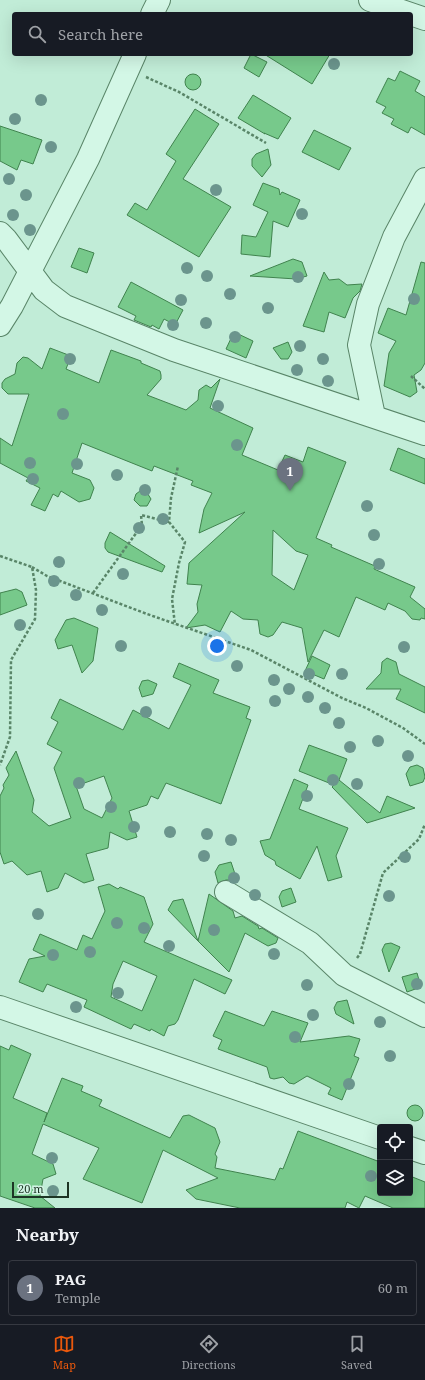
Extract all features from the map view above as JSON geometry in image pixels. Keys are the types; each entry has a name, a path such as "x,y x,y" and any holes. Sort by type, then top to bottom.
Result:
{"street":[{"path":"153,12 159,0"},
{"path":"370,0 405,12"},
{"path":"413,15 425,19"},
{"path":"0,325 88,159 131,61"},
{"path":"374,416 359,345 368,304 394,237 425,179"},
{"path":"0,233 44,290 65,306 174,350 425,434"},
{"path":"226,892 310,944 344,975 425,1016"},
{"path":"0,1007 377,1137"},
{"path":"413,1149 425,1153"}],"path":[{"path":"131,61 179,92 266,144"},
{"path":"411,376 425,390"},
{"path":"169,522 171,498 178,466"},
{"path":"93,593 142,525 141,515 169,522 185,542 178,563 172,599 175,625"},
{"path":"0,556 32,567 47,576 175,625 251,650 390,722 425,744"},
{"path":"0,765 10,737 11,660 35,619 36,590 32,567"},
{"path":"344,975 360,954 383,873 419,839 425,824"}],"building":[{"path":"250,56 255,56 267,62 259,77 244,68"},
{"path":"267,56 329,56 312,84"},
{"path":"400,71 420,81 415,91 425,97 425,135 411,127 408,133 391,124 394,119 382,113 386,107 376,102 388,78 395,81"},
{"path":"190,74 196,74 201,79 199,88 196,90 190,90 185,85 185,79"},
{"path":"253,95 291,118 278,139 264,133 265,134 238,118"},
{"path":"195,109 219,124 183,179 231,207 199,257 127,215 135,203 147,210 176,161 166,154"},
{"path":"0,126 42,140 33,164 21,160 17,170 0,161"},
{"path":"314,130 351,148 339,170 302,152"},
{"path":"268,149 271,165 262,177 252,166 252,159 256,154"},
{"path":"263,183 279,189 280,195 282,192 300,200 288,227 273,221 270,257 241,254 242,235 256,237 268,212 253,205"},
{"path":"79,248 94,253 87,273 71,267"},
{"path":"293,259 302,262 307,276 296,279 250,276"},
{"path":"421,262 425,263 425,363 421,370 414,375 417,392 410,397 384,386 389,353 396,341 378,333 388,308 406,315"},
{"path":"324,272 329,280 339,279 347,285 362,284 360,291 353,298 345,318 329,312 324,332 303,326"},
{"path":"131,282 183,310 175,325 164,319 159,329 152,325 151,327 134,320 136,316 118,307"},
{"path":"234,332 253,341 246,358 226,349"},
{"path":"288,342 292,352 288,359 281,359 273,348"},
{"path":"50,348 71,356 66,369 99,383 111,350 141,361 141,363 160,371 161,379 147,395 186,410 198,400 199,390 206,385 211,388 220,379 210,408 253,428 242,455 278,470 285,455 303,462 308,447 346,462 316,538 332,545 331,547 375,566 374,569 415,587 410,597 425,609 425,619 412,619 405,611 388,603 385,610 356,597 339,637 324,630 308,662 302,628 282,622 273,635 268,637 260,634 258,620 243,619 231,611 220,632 205,625 186,628 198,612 197,604 202,585 187,584 189,563 245,512 199,533 204,509 212,493 191,485 193,481 154,466 152,471 82,443 72,473 90,480 94,488 90,499 79,502 61,491 58,497 53,494 45,511 31,505 40,488 26,481 28,478 0,463 0,438 12,446 29,394 8,394 2,388 2,383 5,379 15,374 17,363 23,357 28,358 42,369","holes":["273,530 296,551 308,555 294,590 272,575"]},
{"path":"398,448 425,459 425,484 390,470"},
{"path":"144,488 151,499 147,506 140,506 134,500 136,494"},
{"path":"110,532 165,566 162,572 108,552 105,548 105,543"},
{"path":"16,589 22,592 27,605 0,615 0,593"},
{"path":"74,618 98,628 93,661 82,673 72,645 58,649 55,640 66,620"},
{"path":"312,656 330,665 324,679 305,671"},
{"path":"387,658 396,662 399,674 425,687 425,713 396,699 401,689 366,689 381,673 382,662"},
{"path":"179,663 219,680 213,693 250,707 246,718 251,720 221,804 166,783 158,799 151,796 147,805 129,811 137,837 127,840 110,832 108,848 86,854 94,880 84,883 65,873 58,888 47,892 41,871 27,875 12,861 4,864 0,852 0,796 4,788 3,785 9,775 6,768 16,751 34,800 32,812 49,826 71,818 54,768 62,752 47,744 58,722 51,718 60,699 123,730 133,710 169,729 191,685 173,677","holes":["104,776 112,798 102,818 84,809 76,786"]},
{"path":"148,680 157,684 153,694 142,697 139,688 142,681"},
{"path":"309,745 347,759 339,780 380,813 387,796 415,808 367,823 332,787 334,785 299,771"},
{"path":"417,765 423,768 425,777 423,782 410,786 406,774 410,767"},
{"path":"294,779 308,785 299,809 348,828 336,856 342,877 328,881 317,846 300,879 276,865 275,861 265,855 260,841 270,839"},
{"path":"231,862 235,874 232,880 226,880 218,883 215,872 219,865"},
{"path":"109,884 118,889 120,887 144,897 153,924 144,942 232,980 225,994 194,979 178,1020 175,1024 168,1026 164,1036 151,1029 150,1031 134,1024 131,1029 84,1007 87,1000 47,984 43,992 19,982 29,959 45,956 33,950 40,934 77,950 83,935 92,939 105,911 98,887","holes":["123,961 157,976 142,1011 111,997 113,984"]},
{"path":"291,888 296,902 282,907 279,897 282,891"},
{"path":"209,894 233,911 235,918 242,916 258,926 259,929 262,928 278,938 276,943 268,946 245,933 229,972 198,941"},
{"path":"183,899 198,941 168,910 173,901"},
{"path":"391,943 400,947 389,972 382,950 385,944"},
{"path":"417,973 421,987 407,992 402,977"},
{"path":"347,1000 354,1024 336,1014 334,1008 337,1002"},
{"path":"225,1011 264,1026 272,1011 308,1023 300,1042 349,1036 360,1039 354,1056 359,1058 342,1100 328,1094 331,1088 307,1076 294,1084 289,1083 283,1077 274,1079 270,1078 267,1067 218,1049 222,1040 213,1036"},
{"path":"11,1045 31,1054 13,1098 47,1113 44,1122 62,1078 83,1086 81,1091 102,1100 99,1106 170,1138 183,1116 189,1115 215,1128 220,1142 215,1154 217,1157 215,1168 275,1180 280,1168 283,1169 298,1131 377,1161 377,1196 413,1196 413,1177 425,1182 425,1208 393,1208 365,1196 359,1208 347,1202 345,1208 240,1208 196,1199 186,1190 218,1178 163,1150 142,1203 83,1179 99,1148 43,1124 32,1154 53,1164 56,1174 43,1179 40,1196 55,1208 35,1208 0,1196 0,1046 9,1050"},
{"path":"415,1105 421,1107 423,1113 421,1119 415,1121 409,1119 407,1113 409,1107"}],"place":[{"name":"PAG","path":"290,491"}]}
